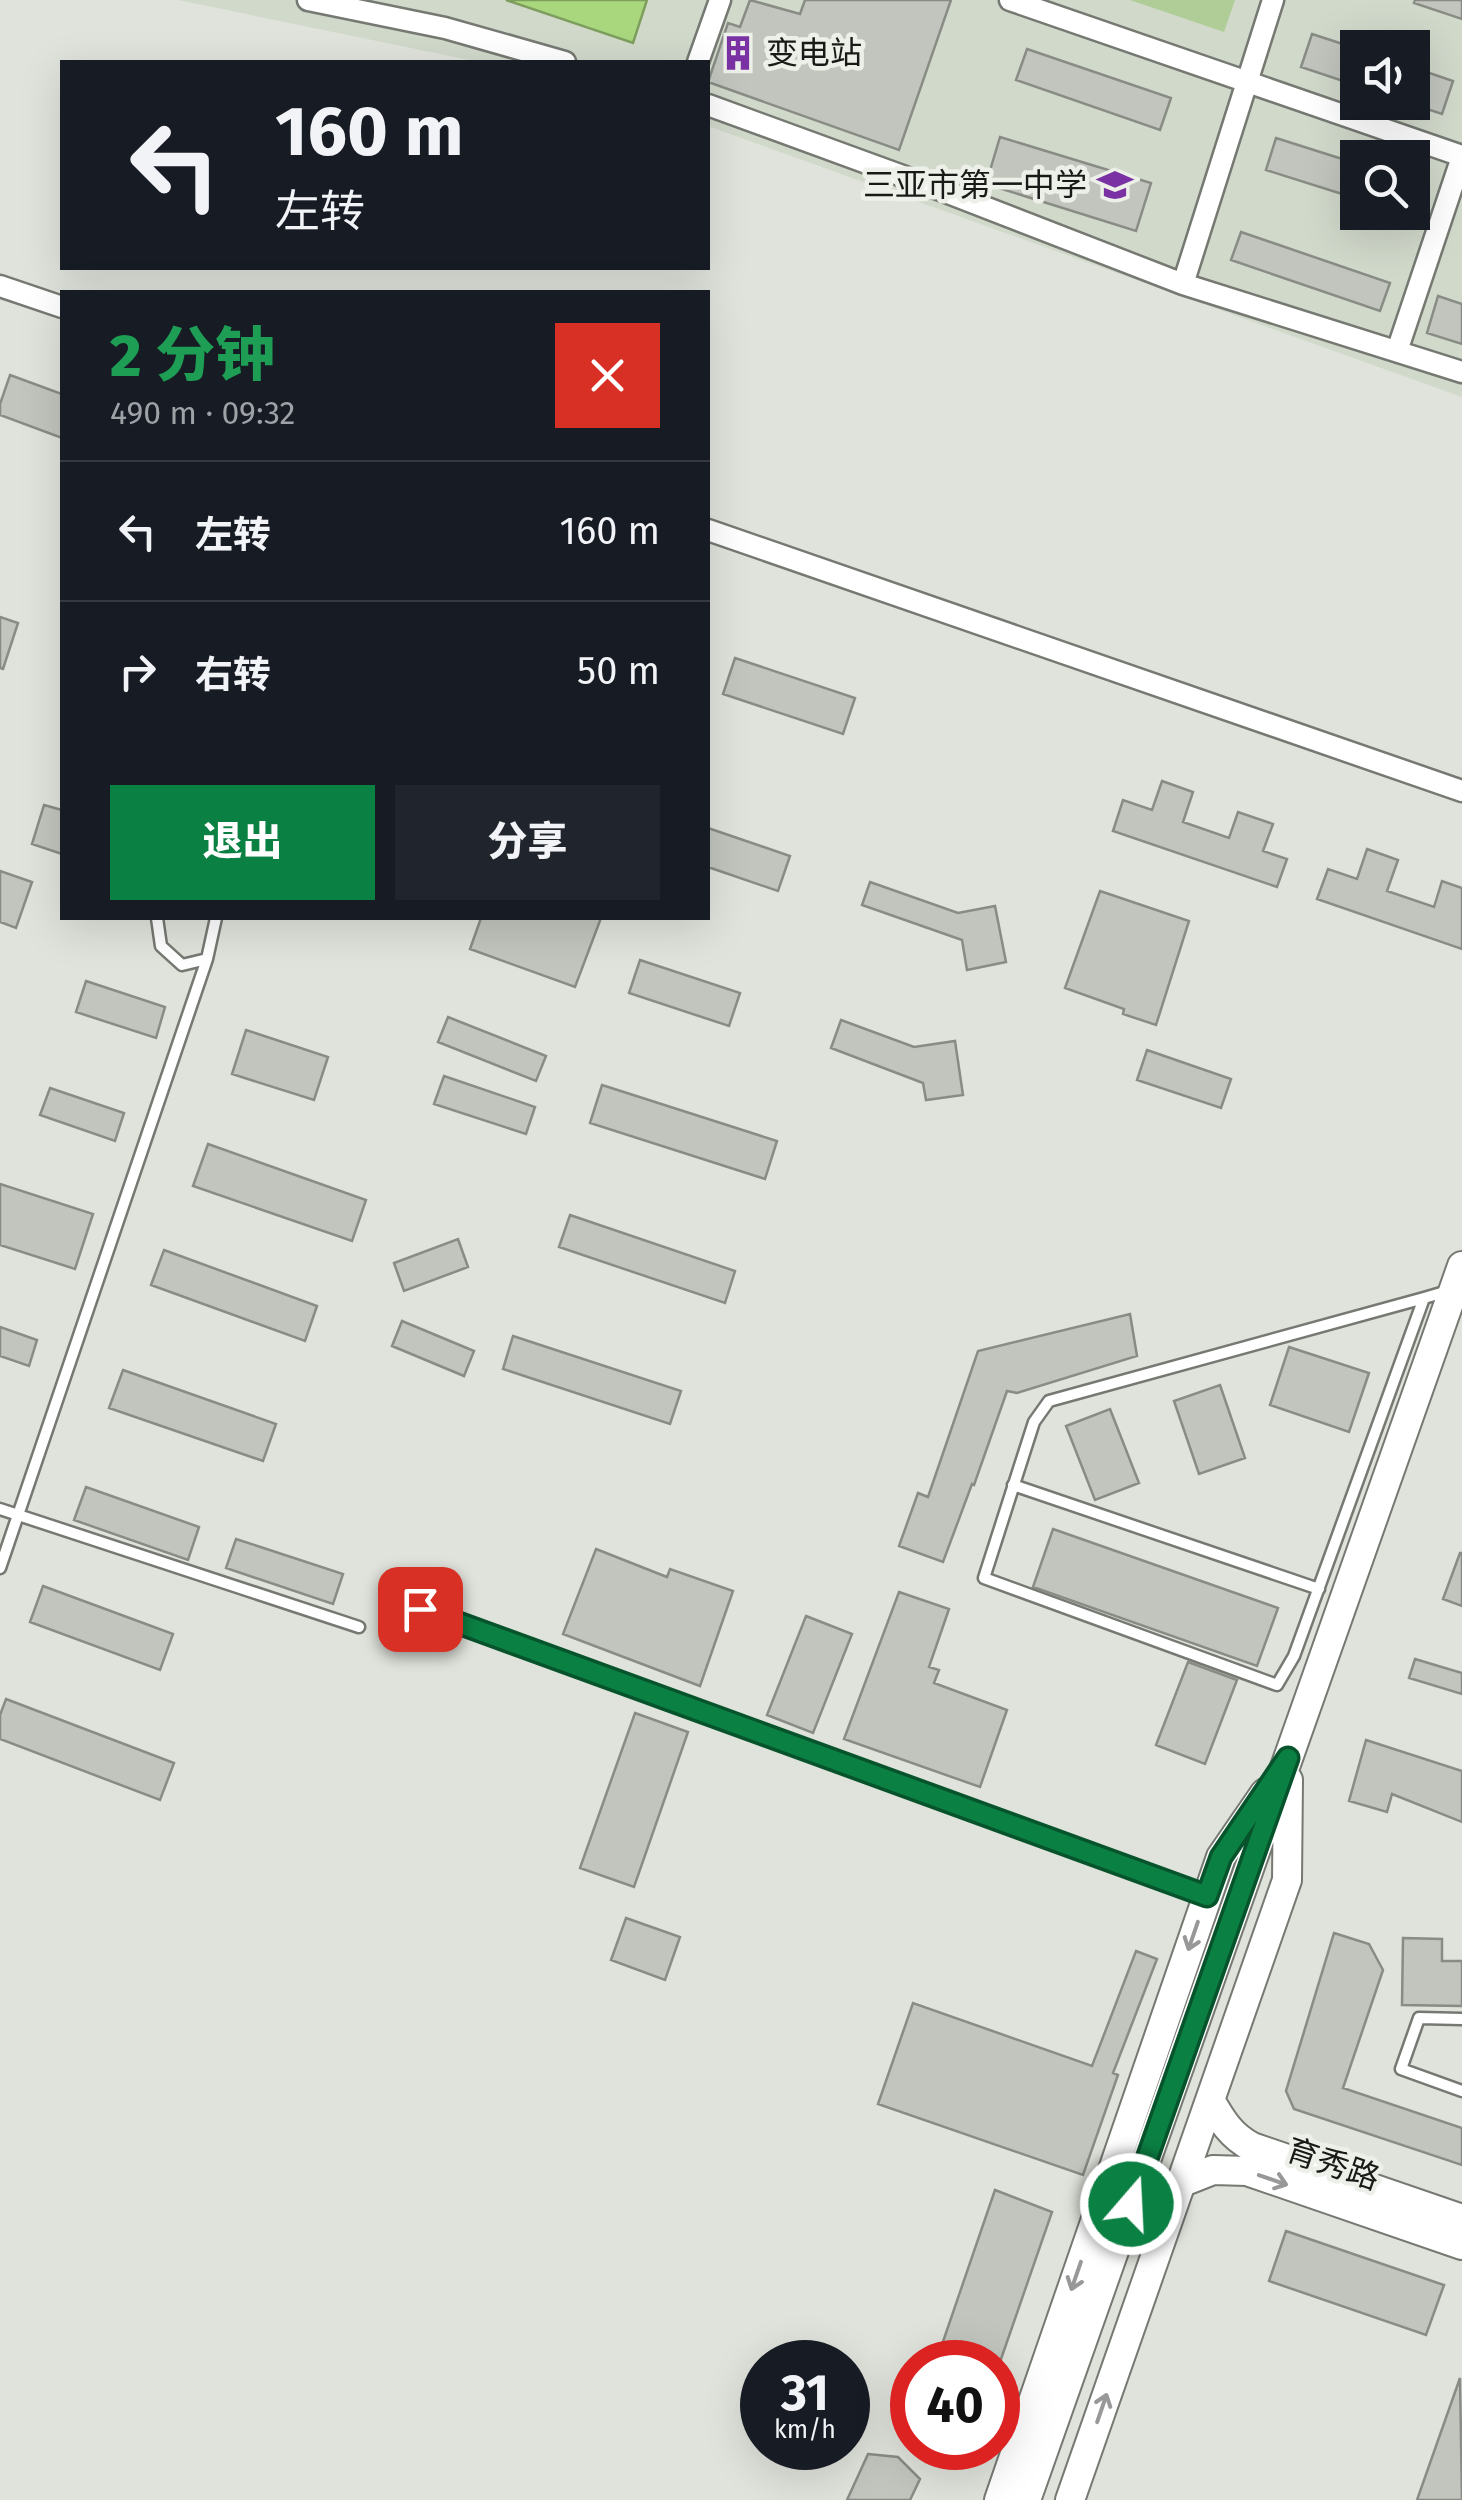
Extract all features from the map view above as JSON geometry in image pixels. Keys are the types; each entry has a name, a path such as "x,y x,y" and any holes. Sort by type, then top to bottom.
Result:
{"street":[{"path":"308,0 445,28 558,60"},
{"path":"699,60 720,0"},
{"path":"1010,0 1462,157 1397,351"},
{"path":"1183,284 1273,0"},
{"path":"710,106 1183,284 1462,372"},
{"path":"0,286 60,306"},
{"path":"710,531 1462,791"},
{"path":"1026,2500 1458,1278"},
{"path":"998,2500 1221,1857 1288,1758"},
{"path":"1070,2500 1287,1880 1288,1758"},
{"name":"育秀路","path":"1210,2100 1226,2128 1252,2147 1462,2219"},
{"name":"育秀路","path":"1180,2183 1213,2170 1247,2171 1462,2246"}],"lane":[{"path":"157,920 162,946 182,965 207,959"},
{"path":"0,1568 207,959 216,920"},
{"path":"1424,1298 1294,1656 1277,1685 984,1578 1034,1422 1049,1400 1424,1298 1458,1278"},
{"path":"1014,1484 1319,1589"},
{"path":"0,1509 359,1626"},
{"path":"420,1609 1207,1896"},
{"path":"1462,2019 1419,2018 1401,2069 1462,2092"}],"shaded area":[{"name":"三亚市第一中学","path":"178,0 1462,0 1462,397 710,127 710,60 469,60"},
{"path":"506,0 647,0 633,43"},
{"path":"1130,0 1235,0 1224,32"}],"building":[{"path":"750,0 800,14 805,0 951,0 899,150 710,83 728,23 740,27"},
{"path":"1462,0 1462,19 1414,3"},
{"path":"1312,34 1340,43 1340,80 1301,67"},
{"path":"1027,49 1171,98 1160,130 1016,80"},
{"path":"1430,73 1453,81 1442,114 1430,110"},
{"path":"1000,137 1151,183 1136,231 986,184"},
{"path":"1276,138 1340,158 1340,193 1266,170"},
{"path":"1241,232 1390,283 1380,311 1231,260"},
{"path":"1438,296 1462,304 1462,344 1427,333"},
{"path":"10,375 60,393 60,437 0,415"},
{"path":"0,617 18,623 3,669 0,668"},
{"path":"735,658 855,698 843,734 723,694"},
{"path":"1162,781 1193,792 1183,822 1229,838 1238,812 1273,824 1263,851 1287,859 1277,887 1113,831 1123,800 1152,810"},
{"path":"44,805 60,809 60,853 32,844"},
{"path":"710,829 790,856 778,891 710,868"},
{"path":"1367,849 1398,860 1387,891 1434,907 1442,881 1462,888 1462,949 1317,899 1328,869 1357,879"},
{"path":"0,871 32,882 16,928 0,922"},
{"path":"870,882 958,913 995,906 1006,962 967,970 962,940 862,905"},
{"path":"1100,891 1189,921 1156,1025 1065,988"},
{"path":"480,920 600,920 575,987 470,949"},
{"path":"640,960 740,993 729,1026 629,993"},
{"path":"86,981 165,1007 156,1038 76,1012"},
{"path":"448,1017 546,1056 536,1081 438,1042"},
{"path":"841,1020 914,1047 955,1041 963,1095 926,1100 923,1083 831,1048"},
{"path":"246,1030 328,1057 314,1100 232,1074"},
{"path":"1147,1050 1231,1079 1221,1108 1137,1080"},
{"path":"444,1076 535,1107 526,1134 434,1104"},
{"path":"602,1085 777,1141 765,1179 590,1123"},
{"path":"50,1088 124,1113 115,1141 40,1115"},
{"path":"208,1144 366,1200 352,1241 193,1186"},
{"path":"0,1184 93,1214 75,1269 0,1245"},
{"path":"570,1215 735,1271 725,1303 559,1247"},
{"path":"458,1239 468,1267 404,1291 394,1263"},
{"path":"164,1250 317,1306 305,1341 151,1285"},
{"path":"1130,1314 1137,1356 1017,1393 1007,1391 943,1562 899,1546 918,1493 928,1497 978,1351"},
{"path":"402,1321 474,1351 464,1376 392,1346"},
{"path":"0,1327 37,1340 29,1366 0,1356"},
{"path":"513,1336 681,1391 670,1424 503,1369"},
{"path":"1289,1347 1369,1373 1349,1432 1270,1405"},
{"path":"123,1370 276,1424 263,1461 109,1408"},
{"path":"1220,1385 1245,1458 1199,1474 1174,1401"},
{"path":"1110,1409 1139,1483 1095,1500 1066,1426"},
{"path":"86,1487 199,1527 188,1560 74,1520"},
{"path":"1053,1529 1278,1608 1257,1666 1033,1587"},
{"path":"236,1539 343,1574 333,1604 226,1568"},
{"path":"596,1549 667,1577 670,1569 733,1591 700,1686 563,1634"},
{"path":"1462,1553 1462,1606 1443,1599"},
{"path":"43,1586 173,1634 160,1670 30,1622"},
{"path":"899,1592 949,1609 929,1667 939,1670 934,1683 1007,1710 980,1787 844,1739"},
{"path":"806,1616 852,1634 813,1733 767,1715"},
{"path":"1415,1659 1462,1673 1462,1694 1409,1678"},
{"path":"1188,1662 1237,1680 1205,1764 1156,1745"},
{"path":"6,1699 174,1763 160,1800 0,1739 0,1715"},
{"path":"635,1713 688,1732 634,1887 580,1868"},
{"path":"1366,1740 1462,1771 1462,1822 1392,1794 1387,1812 1349,1801"},
{"path":"626,1918 680,1937 665,1980 611,1960"},
{"path":"1334,1933 1369,1944 1383,1970 1343,2088 1462,2128 1462,2165 1294,2109 1286,2091"},
{"path":"1403,1938 1442,1939 1442,1961 1462,1961 1462,2006 1402,2005"},
{"path":"1136,1951 1157,1959 1113,2073 1118,2075 1083,2175 878,2104 913,2003 1092,2066"},
{"path":"995,2190 1052,2212 1008,2340 944,2340"},
{"path":"1286,2231 1444,2285 1426,2335 1269,2281"},
{"path":"1460,2378 1462,2500 1417,2500"},
{"path":"870,2454 890,2456 890,2470 911,2470 920,2479 910,2500 847,2500 861,2470 870,2470"}],"place":[{"name":"变电站","path":"738,53"},
{"name":"三亚市第一中学","path":"1115,185"}],"route":[{"path":"420,1609 1207,1896 1221,1857 1288,1758 1131,2204"}]}
